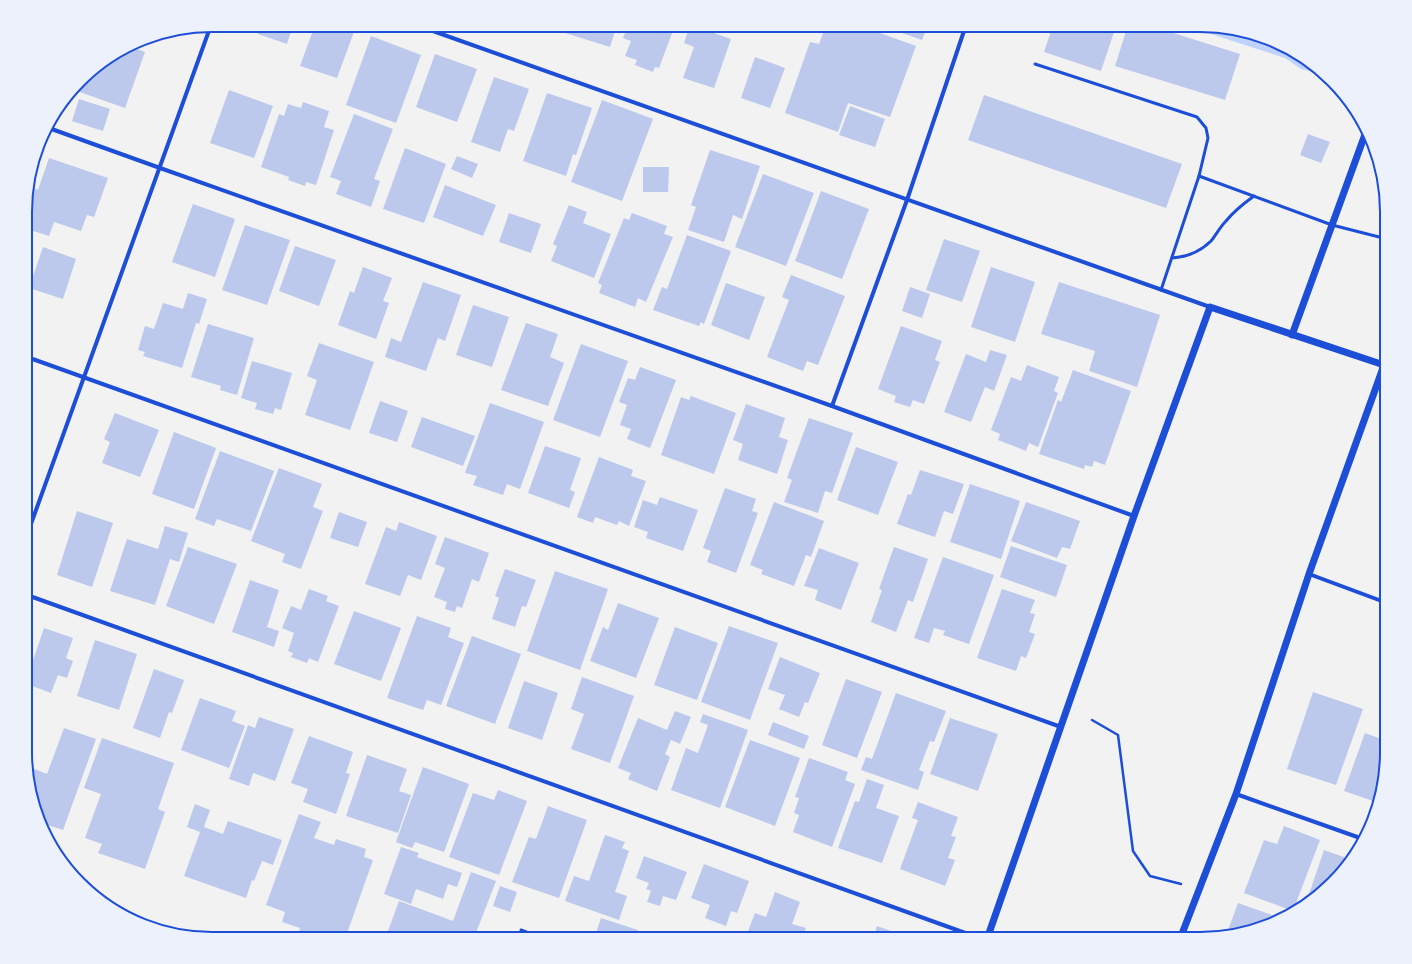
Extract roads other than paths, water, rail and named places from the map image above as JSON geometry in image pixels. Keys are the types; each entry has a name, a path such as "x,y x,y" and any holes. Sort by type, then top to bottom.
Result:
{"street":[{"path":"32,521 209,32"},
{"path":"436,32 1161,290 1380,364"},
{"path":"832,406 906,200 964,32"},
{"path":"52,129 832,406 1134,516"},
{"path":"1292,335 1364,139"},
{"path":"989,932 1134,516 1210,307"},
{"path":"32,359 1061,727"},
{"path":"1183,932 1236,794 1309,574 1380,380"},
{"path":"1309,574 1380,600"},
{"path":"32,597 963,932"},
{"path":"1236,794 1358,838"}],"lane":[{"path":"1035,64 1197,117 1206,128 1208,138 1199,176 1161,290"},
{"path":"1199,176 1332,225 1380,236"},
{"path":"1172,258 1182,258 1194,254 1210,241 1224,222 1239,207 1254,196"},
{"path":"521,930 526,932"}],"water":[{"path":"1205,32 1235,35 1269,46 1290,56 1313,72 1301,69 1285,58"}]}
